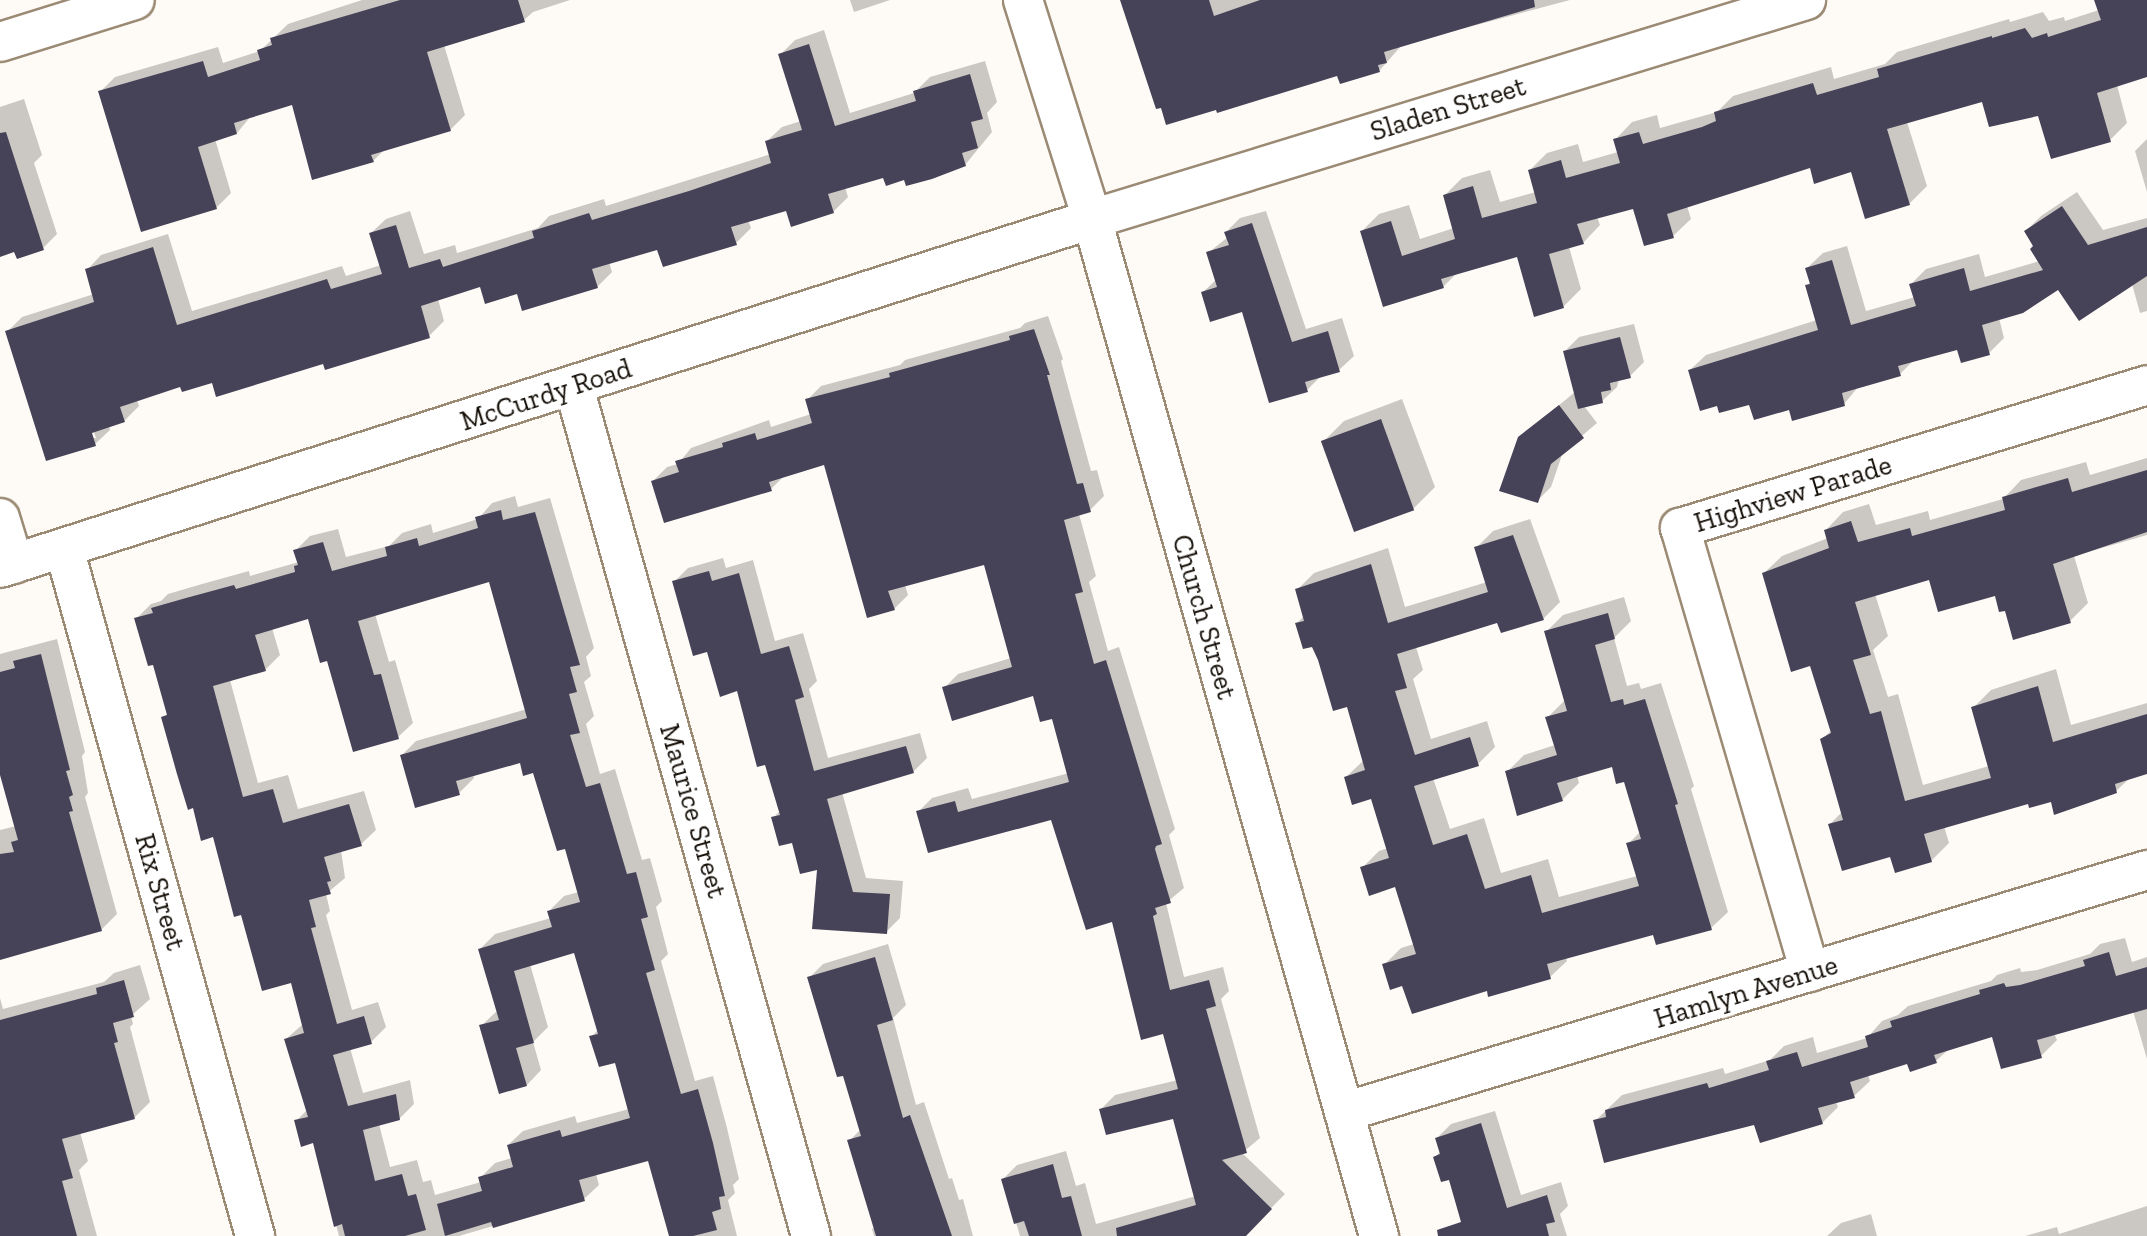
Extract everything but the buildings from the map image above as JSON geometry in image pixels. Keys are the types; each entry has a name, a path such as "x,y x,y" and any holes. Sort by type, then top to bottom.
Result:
{"street":[{"path":"0,42 135,0"},
{"name":"Church Street","path":"1023,0 1091,219 1379,1236"},
{"name":"Sladen Street","path":"1091,219 1806,0"},
{"name":"McCurdy Road","path":"7,566 574,387 1091,219"},
{"name":"Highview Parade","path":"1810,972 1680,528 2147,385"},
{"name":"Maurice Street","path":"574,387 811,1236"},
{"path":"0,518 7,566"},
{"name":"Rix Street","path":"64,548 256,1236"},
{"name":"Hamlyn Avenue","path":"1344,1112 2147,870"}]}
